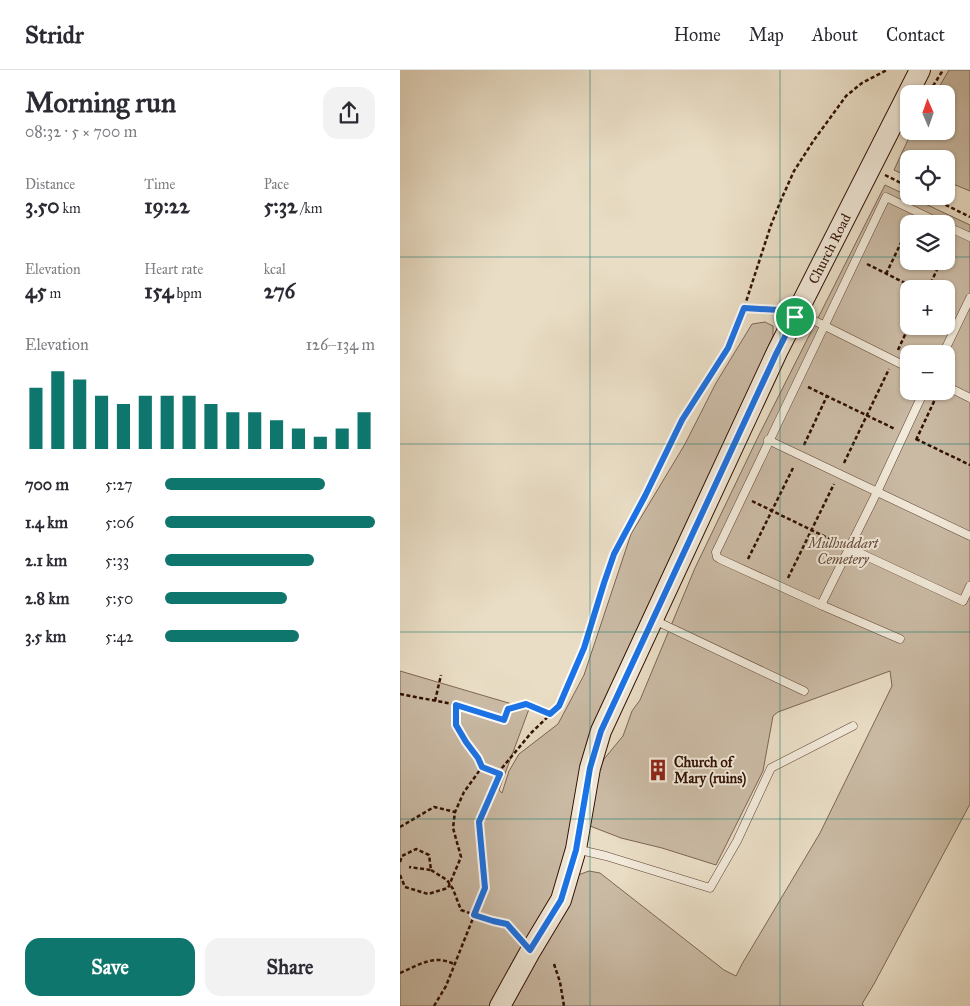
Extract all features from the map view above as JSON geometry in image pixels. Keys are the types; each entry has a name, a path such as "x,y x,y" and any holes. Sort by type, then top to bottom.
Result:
{"street":[{"name":"Church Road","path":"500,1006 530,950 561,900 576,850 590,768 601,731 773,361 920,70"}],"lane":[{"path":"900,639 742,570 717,557 716,552 886,197 923,215"},
{"path":"955,230 970,237"},
{"path":"947,345 970,298"},
{"path":"796,315 825,326 900,364"},
{"path":"955,390 970,398"},
{"path":"821,605 920,400"},
{"path":"768,440 970,536"},
{"path":"849,548 963,601 970,586"},
{"path":"652,620 804,691"},
{"path":"576,850 606,856 710,888 737,841 771,768 853,726"}],"path":[{"path":"434,1006 446,986 485,888 479,822 502,768 530,733 559,706 584,648 614,554 682,420 728,348 744,308 771,226 794,171 846,96 862,83 887,70"},
{"path":"933,85 943,70"},
{"path":"870,168 900,183"},
{"path":"946,205 970,217"},
{"path":"886,274 900,245"},
{"path":"856,260 900,281"},
{"path":"744,308 779,310 796,315"},
{"path":"783,588 905,335"},
{"path":"797,382 904,433"},
{"path":"742,570 800,455 827,396"},
{"path":"916,439 970,464"},
{"path":"742,496 849,548"},
{"path":"435,701 441,675"},
{"path":"400,694 456,705 504,720 508,709 526,704 550,714"},
{"path":"456,705 456,725 466,742 482,767 500,774"},
{"path":"400,875 405,886 428,894 448,888 461,857 453,828 455,812 464,792 482,767"},
{"path":"400,827 434,807 455,812"},
{"path":"400,862 402,856 416,850 429,855 431,870"},
{"path":"408,867 431,870 447,880 453,889 461,910 507,924 530,950"},
{"path":"400,973 433,959 447,960 454,964"},
{"path":"554,964 560,982 564,1006"}],"green space":[{"path":"949,70 970,70 970,191 955,185 955,150 903,150 908,140 955,140 955,85 940,85"},
{"path":"900,157 900,173 894,170"},
{"name":"Mulhuddart Cemetery","path":"885,185 900,192 900,205 928,205 949,215 900,215 900,270 955,270 955,218 970,225 970,804 862,1004 864,1006 400,1006 400,671 529,709 499,790 502,793 509,771 519,754 558,724 584,675 631,534 685,444 716,383 752,324 765,322 773,326 773,336 587,749 578,875 589,871 600,873 724,970 736,976 820,833 892,686 890,671 778,712 773,716 763,771 716,865 662,848 621,838 590,826 595,780 604,759 623,736 632,711 640,700 695,568 758,437"}],"place":[{"name":"Church of Mary (ruins)","path":"658,770"}],"route":[{"path":"744,308 779,310 795,317 601,731 590,768 576,850 561,900 530,950 507,924 474,915 485,888 479,822 500,774 482,767 466,742 456,725 456,705 504,720 508,709 526,704 550,714 559,706 584,648 614,554 682,420 728,348 744,308"}]}
